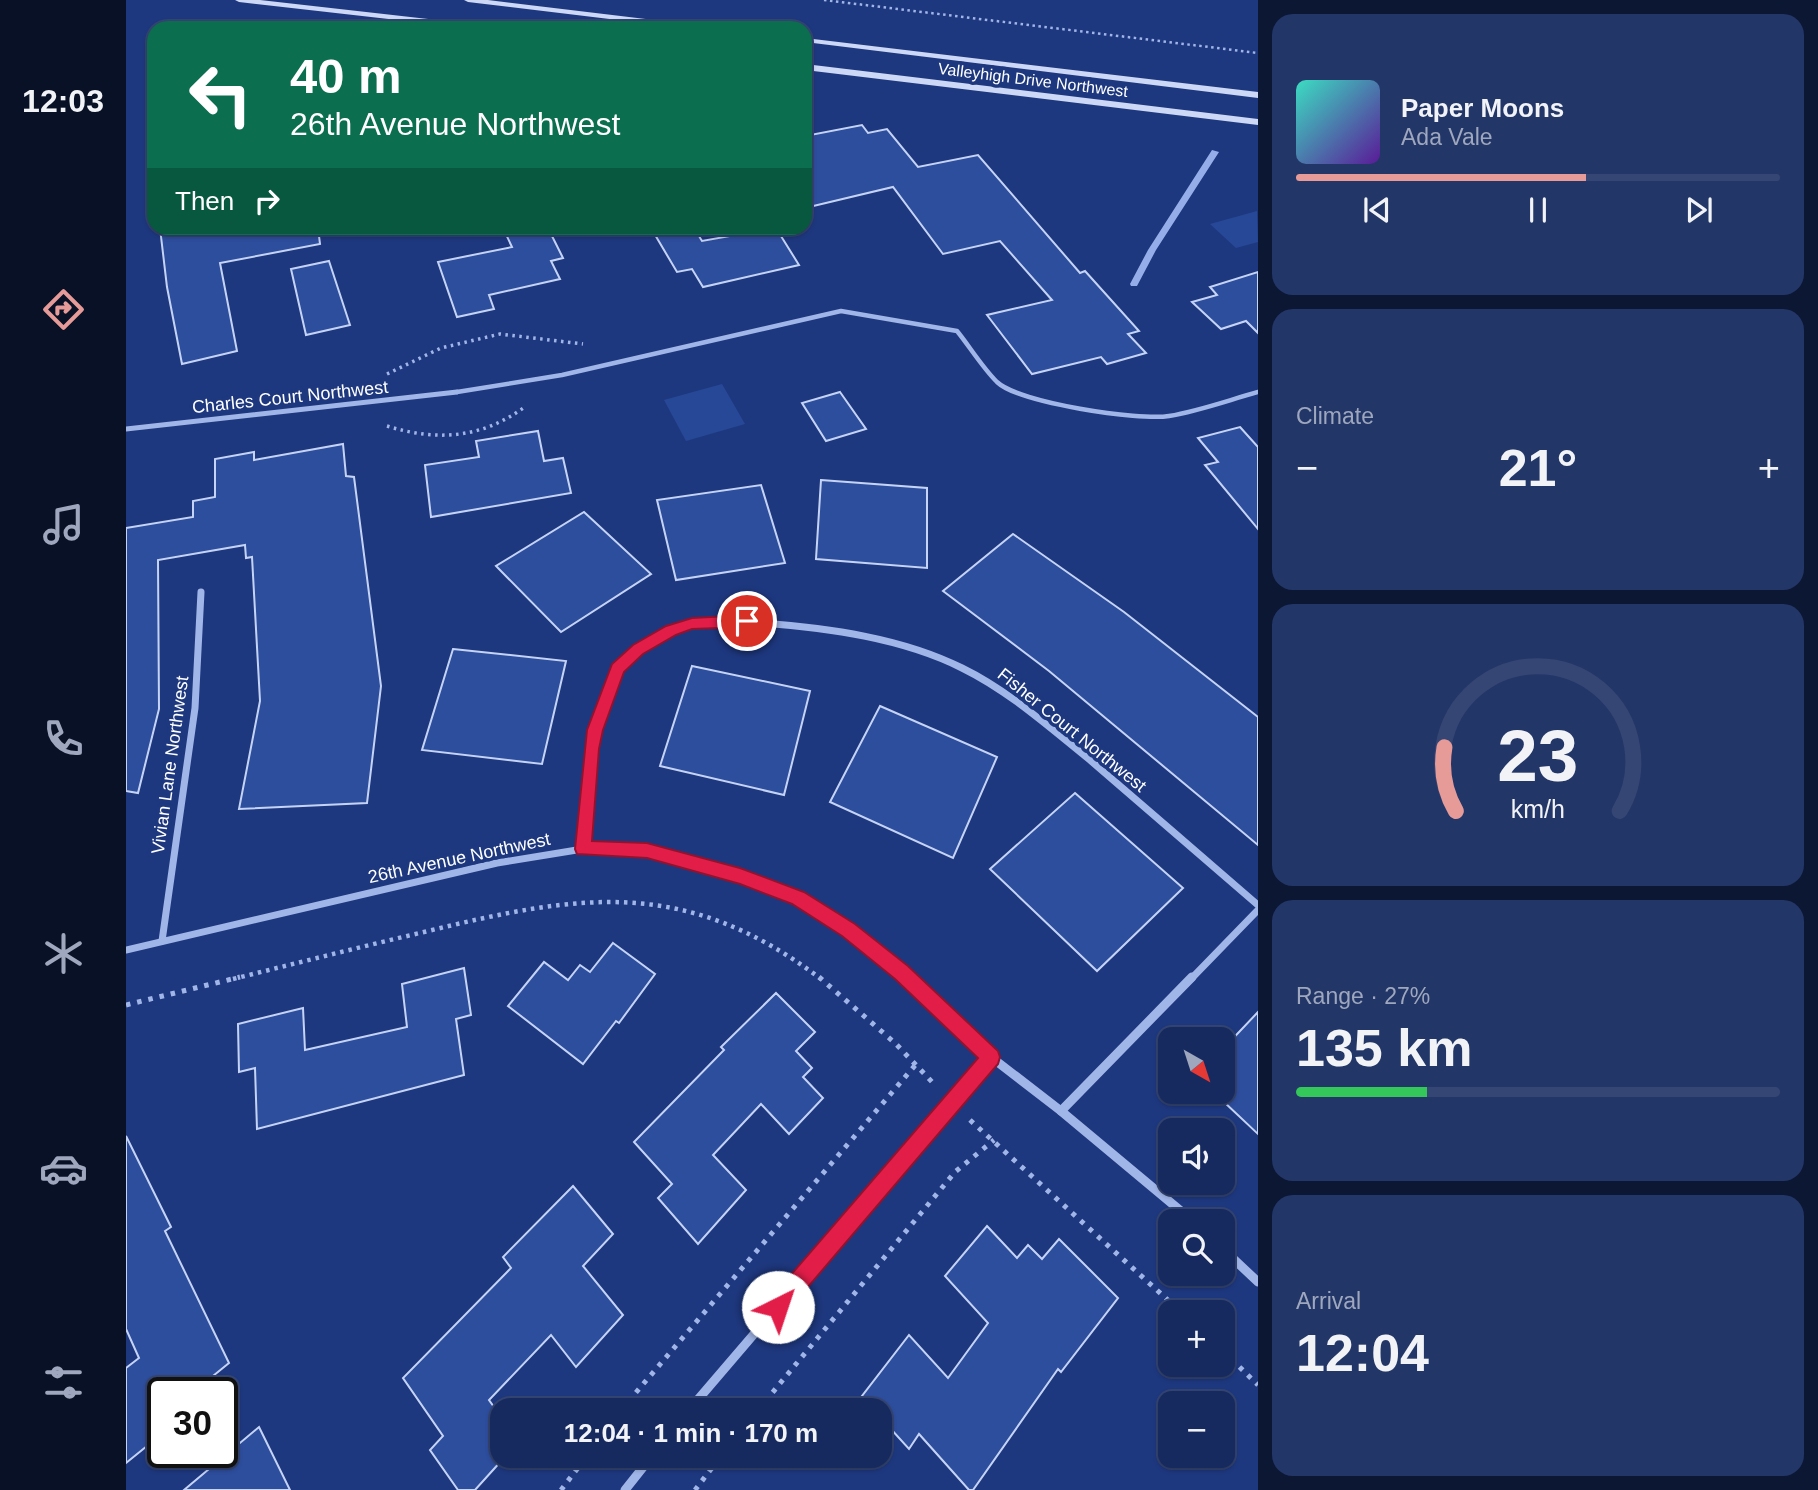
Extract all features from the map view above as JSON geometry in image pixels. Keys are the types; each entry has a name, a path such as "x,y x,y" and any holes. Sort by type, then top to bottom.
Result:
{"main road":[{"path":"239,0 427,21"},
{"path":"467,0 645,21"},
{"name":"Valleyhigh Drive Northwest","path":"812,41 1258,94"},
{"name":"Valleyhigh Drive Northwest","path":"812,67 1258,122"}],"street":[{"name":"Charles Court Northwest","path":"126,429 457,392"},
{"name":"Vivian Lane Northwest","path":"162,941 195,708 201,592"},
{"name":"Fisher Court Northwest","path":"583,849 588,767 595,730 617,668 638,650 671,631 692,624 747,621 844,632 902,646 950,663 984,680 1065,739 1258,908 1061,1111"},
{"name":"26th Avenue Northwest","path":"126,950 497,863 583,849 647,850 740,876 798,898 849,930 901,972 991,1057 1061,1111 1178,1209"},
{"path":"699,1398 991,1057"},
{"path":"1235,1260 1258,1282"},
{"path":"625,1490 642,1468"}],"lane":[{"path":"457,392 562,375 841,311 957,331 998,383 1017,394 1040,401 1150,418 1171,416 1258,392"}],"path":[{"path":"824,0 1258,52"},
{"path":"441,348 500,334 587,345"},
{"path":"377,422 401,431 448,438 493,428 511,419 527,404 518,382"},
{"path":"126,1005 503,912 585,902 639,901 700,914 748,930 805,965 917,1063 631,1398"},
{"path":"768,1398 955,1172 994,1140 1168,1300"},
{"path":"1235,1363 1258,1385"},
{"path":"561,1490 578,1468"},
{"path":"695,1490 711,1468"}],"shaded area":[{"path":"1257,211 1258,242 1236,248 1210,224"},
{"path":"722,384 745,424 686,441 664,400"}],"building":[{"path":"862,125 868,133 887,129 918,167 978,155 1080,273 1085,271 1139,331 1128,334 1146,353 1107,364 1101,357 1032,374 987,315 1052,300 1000,241 943,254 893,187 812,206 812,135"},
{"path":"161,235 319,235 320,244 220,263 237,351 182,364 167,287"},
{"path":"506,235 552,235 563,258 551,261 560,279 489,295 494,309 457,317 438,262 512,247"},
{"path":"655,235 698,235 702,241 736,235 780,235 799,265 703,287 692,269 677,272"},
{"path":"329,261 350,325 306,335 291,269"},
{"path":"1258,272 1258,333 1246,321 1221,329 1192,302 1217,295 1210,287"},
{"path":"840,392 866,429 826,441 802,403"},
{"path":"1240,427 1258,447 1258,529 1205,465 1218,462 1198,438"},
{"path":"538,431 544,461 563,458 571,493 431,517 425,465 479,457 476,441"},
{"path":"343,444 346,476 354,477 381,686 367,803 239,809 260,701 252,557 246,558 245,545 158,560 159,709 138,793 126,791 126,528 193,517 193,501 215,497 215,459 254,452 254,460"},
{"path":"821,480 927,488 927,568 816,559"},
{"path":"761,485 785,563 676,580 657,500"},
{"path":"584,512 651,574 561,632 496,566"},
{"path":"1013,534 1124,612 1258,717 1258,845 1049,671 943,591"},
{"path":"453,649 566,661 542,764 422,750"},
{"path":"692,666 810,691 784,795 660,766"},
{"path":"880,706 997,757 953,858 830,802"},
{"path":"1075,793 1183,888 1097,971 990,869"},
{"path":"613,943 655,974 619,1023 616,1021 583,1064 508,1006 544,962 568,980 580,965 590,972"},
{"path":"464,968 471,1015 456,1019 464,1075 257,1129 255,1068 239,1072 238,1024 303,1008 305,1050 407,1027 402,984"},
{"path":"776,993 815,1032 796,1051 812,1068 803,1077 823,1098 789,1134 761,1104 713,1155 746,1190 698,1244 658,1198 672,1184 634,1142 724,1050 721,1047"},
{"path":"1258,1012 1258,1134 1226,1104 1236,1104 1236,1035"},
{"path":"126,1136 171,1227 165,1231 229,1363 212,1377 147,1377 147,1446 126,1463 126,1368 139,1358 126,1329"},
{"path":"573,1186 613,1234 583,1266 623,1315 576,1367 551,1335 490,1398 490,1468 495,1468 475,1490 458,1490 430,1450 443,1436 403,1378 511,1268 503,1257"},
{"path":"987,1226 1017,1258 1028,1245 1042,1259 1059,1239 1118,1298 1061,1372 1058,1369 973,1490 969,1490 919,1434 909,1449 892,1430 892,1398 862,1396 909,1335 948,1378 988,1323 945,1276"},
{"path":"259,1427 290,1490 184,1490 210,1468 238,1468 238,1445"}],"waterway":[{"path":"1134,284 1152,250 1215,152"}],"route":[{"path":"747,621 692,624 671,631 638,650 617,668 591,749 583,849 647,850 740,876 798,898 849,930 901,972 991,1057 778,1307"}]}
